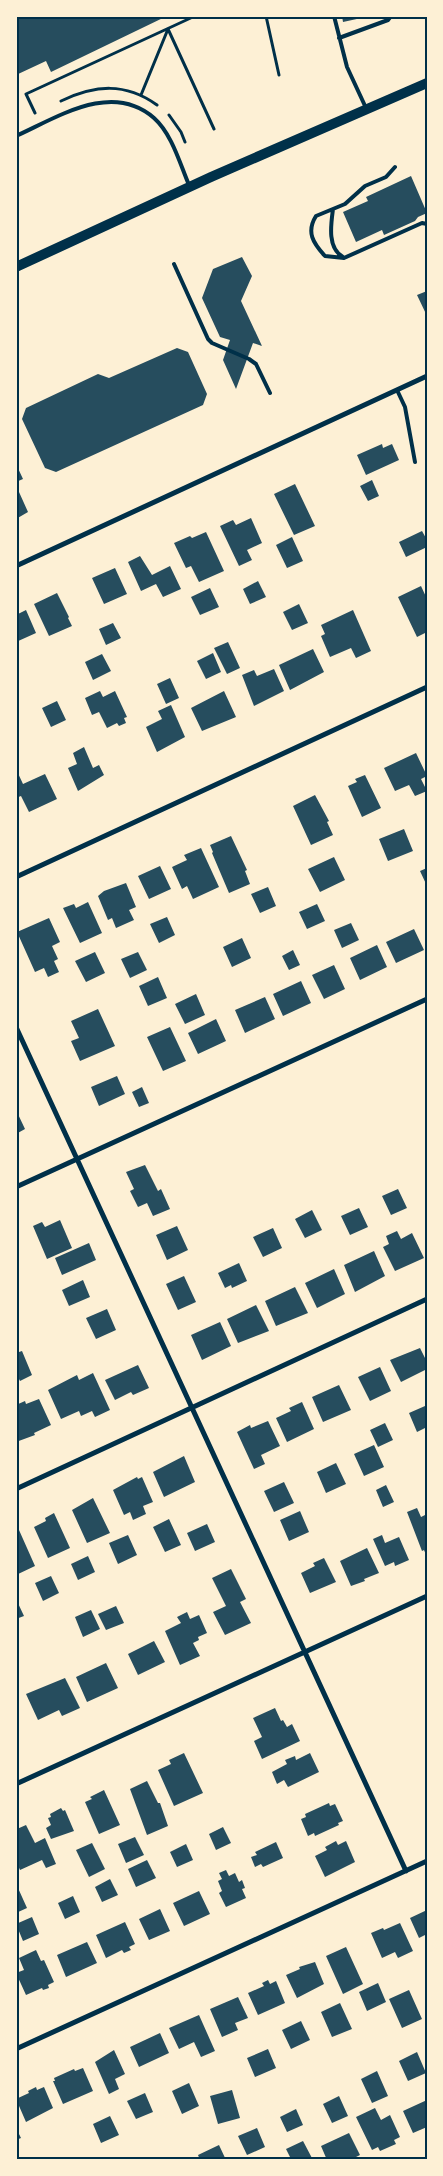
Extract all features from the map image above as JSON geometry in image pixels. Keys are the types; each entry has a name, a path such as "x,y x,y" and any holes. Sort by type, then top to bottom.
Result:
{"main road":[{"path":"16,267 190,187 427,83"}],"street":[{"path":"16,566 427,376"},
{"path":"16,877 427,687"},
{"path":"16,1187 427,999"},
{"path":"16,1027 406,1870"},
{"path":"16,1489 427,1299"},
{"path":"16,1784 427,1596"},
{"path":"16,2050 427,1861"}],"lane":[{"path":"334,16 348,67 366,110"},
{"path":"339,38 388,20 391,16"},
{"path":"16,136 84,105 104,101 120,102 137,107 155,118 166,134 190,187"},
{"path":"395,168 386,177 365,186 345,204 316,216 310,231 313,240 325,256 344,258 422,223 427,224"},
{"path":"333,209 331,226 334,247 344,258"},
{"path":"174,264 208,339 212,343 256,364 270,393"},
{"path":"397,390 404,407 415,462"}],"path":[{"path":"35,113 26,94 195,16"},
{"path":"266,16 279,75"},
{"path":"141,95 168,29"},
{"path":"168,29 214,129"}],"building":[{"path":"16,16 167,16 51,72 46,61 16,75"},
{"path":"342,16 365,16 366,17 343,22"},
{"path":"411,176 427,213 418,217 415,221 384,235 382,230 356,242 343,212 368,201 366,197"},
{"path":"242,257 252,276 241,301 262,346 253,343 236,389 223,360 230,340 220,337 202,298 213,269"},
{"path":"427,291 427,316 417,295"},
{"path":"177,348 188,352 207,394 203,405 56,472 45,468 22,419 26,408 98,374 109,378"},
{"path":"382,444 383,448 392,444 399,460 366,475 357,455"},
{"path":"16,464 23,479 16,482"},
{"path":"372,480 379,496 368,501 360,486"},
{"path":"295,484 315,526 294,535 274,494"},
{"path":"19,492 28,512 16,519 16,493"},
{"path":"251,518 262,543 247,550 252,560 239,566 220,526 233,520 236,525"},
{"path":"422,531 427,540 427,547 406,557 399,542"},
{"path":"206,532 224,571 199,582 191,566 186,568 174,543"},
{"path":"292,537 303,561 287,568 276,545"},
{"path":"140,556 152,575 170,566 181,589 163,597 156,584 141,591 128,562"},
{"path":"115,568 127,594 104,604 92,578"},
{"path":"258,581 266,597 250,604 243,589"},
{"path":"421,586 427,599 427,632 417,637 398,597"},
{"path":"210,588 219,607 200,615 191,597"},
{"path":"57,593 72,626 49,636 34,604"},
{"path":"299,604 308,623 292,630 283,612"},
{"path":"26,610 36,633 16,642 16,615"},
{"path":"353,610 371,651 356,658 351,648 330,657 321,636 325,634 321,625"},
{"path":"113,623 121,638 106,645 99,629"},
{"path":"228,642 240,668 227,674 214,648"},
{"path":"313,649 324,672 290,690 279,665"},
{"path":"213,653 221,672 206,679 197,661"},
{"path":"102,654 111,671 93,680 85,662"},
{"path":"274,669 284,691 254,706 242,675 254,670 257,676"},
{"path":"170,678 179,698 166,704 157,684"},
{"path":"100,691 103,697 115,691 127,717 124,718 126,723 119,726 117,723 107,728 99,712 92,715 85,698"},
{"path":"224,691 236,717 202,731 191,708"},
{"path":"57,701 66,720 51,727 42,708"},
{"path":"171,705 185,737 157,752 146,727 162,719 158,711"},
{"path":"84,747 93,768 99,765 104,775 78,791 68,768 77,764 73,753"},
{"path":"416,753 427,776 421,779 427,791 415,796 409,785 395,791 384,768"},
{"path":"16,769 23,784 45,774 57,799 29,812 21,796 16,798"},
{"path":"365,775 381,808 362,817 348,786 357,782 355,779"},
{"path":"315,795 329,821 327,822 333,835 311,845 293,806"},
{"path":"404,829 413,851 388,861 379,839"},
{"path":"231,836 247,870 245,871 250,884 229,893 210,845"},
{"path":"201,848 219,887 193,899 187,886 182,889 172,867 187,860 184,855"},
{"path":"334,857 345,880 320,892 308,869"},
{"path":"160,866 171,889 149,899 138,876"},
{"path":"427,868 427,886 420,871"},
{"path":"126,883 136,907 129,910 134,920 116,928 112,918 108,920 98,896 104,891"},
{"path":"268,887 276,906 260,913 251,894"},
{"path":"88,902 102,933 80,943 63,908 74,904 76,908"},
{"path":"317,904 325,921 307,929 299,912"},
{"path":"167,917 175,935 159,943 150,924"},
{"path":"49,918 60,942 52,946 58,959 54,961 59,972 48,977 44,968 35,972 17,932"},
{"path":"351,923 359,940 342,948 334,930"},
{"path":"414,929 424,950 396,963 386,942"},
{"path":"242,938 251,958 232,967 223,947"},
{"path":"377,945 387,967 360,980 350,958"},
{"path":"293,950 300,965 289,970 282,956"},
{"path":"95,952 105,973 86,982 75,961"},
{"path":"138,952 147,970 130,978 121,959"},
{"path":"334,965 345,989 324,999 312,975"},
{"path":"158,977 167,998 148,1006 139,986"},
{"path":"301,981 311,1003 283,1016 273,994"},
{"path":"196,994 205,1015 185,1024 175,1004"},
{"path":"265,997 275,1019 245,1033 235,1010"},
{"path":"98,1009 115,1046 80,1061 71,1041 79,1038 71,1021"},
{"path":"216,1019 226,1041 198,1054 188,1033"},
{"path":"170,1027 186,1061 163,1071 147,1037"},
{"path":"117,1076 125,1094 99,1106 91,1087"},
{"path":"142,1087 149,1103 139,1107 132,1092"},
{"path":"16,1110 25,1129 16,1134"},
{"path":"145,1165 158,1191 161,1189 170,1209 153,1216 147,1203 138,1207 130,1191 134,1189 126,1172"},
{"path":"398,1189 407,1208 391,1215 382,1196"},
{"path":"359,1208 368,1227 350,1235 341,1216"},
{"path":"312,1210 322,1230 305,1238 295,1219"},
{"path":"60,1220 72,1248 47,1259 33,1226 42,1222 45,1227"},
{"path":"177,1226 188,1250 167,1260 156,1235"},
{"path":"273,1228 282,1248 263,1257 253,1237"},
{"path":"397,1231 401,1239 412,1233 424,1258 395,1271 383,1247 389,1244 386,1236"},
{"path":"89,1243 96,1260 62,1275 55,1258"},
{"path":"374,1251 385,1276 355,1292 344,1265"},
{"path":"239,1263 247,1281 232,1288 231,1285 225,1288 218,1273"},
{"path":"334,1269 345,1294 317,1308 305,1283"},
{"path":"184,1276 196,1302 178,1310 166,1284"},
{"path":"83,1280 90,1297 69,1306 62,1290"},
{"path":"295,1287 308,1313 276,1326 265,1301"},
{"path":"256,1305 269,1331 238,1343 227,1319"},
{"path":"107,1309 116,1330 96,1339 86,1318"},
{"path":"220,1322 231,1346 202,1360 191,1335"},
{"path":"420,1348 427,1362 427,1369 401,1382 390,1360"},
{"path":"22,1351 32,1375 20,1381 16,1373 16,1353"},
{"path":"138,1365 149,1388 133,1395 131,1392 115,1400 105,1380"},
{"path":"380,1367 391,1391 370,1401 358,1377"},
{"path":"93,1373 110,1410 95,1417 92,1411 81,1416 79,1411 61,1419 48,1390 77,1375 79,1380"},
{"path":"339,1385 351,1410 323,1422 312,1397"},
{"path":"39,1399 51,1425 34,1433 35,1435 16,1442 16,1405 25,1401 26,1404"},
{"path":"302,1402 314,1429 287,1442 276,1418 291,1411 289,1408"},
{"path":"425,1406 427,1427 417,1432 409,1413"},
{"path":"268,1421 280,1446 261,1455 265,1464 254,1469 237,1432 250,1425 251,1428"},
{"path":"385,1423 393,1440 378,1447 370,1430"},
{"path":"374,1445 384,1467 364,1476 354,1454"},
{"path":"184,1456 195,1482 164,1497 153,1472"},
{"path":"336,1463 346,1484 326,1493 317,1472"},
{"path":"137,1477 138,1479 142,1477 153,1502 143,1506 146,1514 133,1520 130,1512 124,1515 113,1490"},
{"path":"284,1482 294,1503 274,1512 264,1491"},
{"path":"386,1485 394,1502 383,1507 376,1490"},
{"path":"93,1498 110,1533 87,1543 72,1510"},
{"path":"417,1508 421,1517 427,1514 427,1557 424,1550 422,1551 407,1512"},
{"path":"300,1511 309,1532 289,1541 280,1520"},
{"path":"54,1513 70,1548 48,1558 34,1527 46,1521 45,1518"},
{"path":"169,1519 181,1545 165,1552 153,1527"},
{"path":"207,1524 215,1542 195,1551 187,1533"},
{"path":"19,1530 35,1566 16,1575 16,1532"},
{"path":"128,1535 137,1555 118,1564 109,1543"},
{"path":"382,1535 385,1543 399,1537 409,1560 395,1566 394,1562 385,1566 373,1539"},
{"path":"367,1548 379,1573 351,1586 340,1561"},
{"path":"88,1556 95,1572 78,1580 71,1564"},
{"path":"324,1558 336,1582 310,1593 301,1573 315,1566 313,1563"},
{"path":"231,1569 246,1599 240,1602 251,1623 225,1635 213,1612 226,1606 212,1578"},
{"path":"51,1576 59,1593 43,1601 35,1583"},
{"path":"16,1599 24,1616 16,1619"},
{"path":"116,1606 124,1623 106,1630 98,1614"},
{"path":"91,1610 100,1629 83,1637 75,1617"},
{"path":"187,1612 190,1619 199,1615 207,1633 198,1637 199,1640 193,1643 200,1656 180,1665 165,1631 181,1623 177,1617"},
{"path":"154,1641 165,1662 138,1675 128,1654"},
{"path":"106,1663 118,1688 87,1702 76,1677"},
{"path":"65,1678 80,1708 62,1716 59,1710 38,1720 26,1694"},
{"path":"275,1708 281,1721 283,1720 287,1727 292,1724 300,1741 262,1759 254,1741 262,1737 253,1718"},
{"path":"184,1753 203,1793 174,1806 158,1770 171,1764 169,1760"},
{"path":"310,1753 319,1772 288,1787 284,1780 277,1784 272,1772 287,1764 285,1760 295,1756 296,1760"},
{"path":"147,1781 158,1803 160,1803 168,1826 147,1835 130,1789"},
{"path":"104,1790 120,1825 99,1834 85,1802 92,1799 90,1797"},
{"path":"329,1803 330,1806 335,1804 343,1821 338,1823 339,1825 315,1836 314,1833 308,1836 301,1819 306,1817 305,1814"},
{"path":"61,1808 63,1811 65,1810 74,1831 51,1839 46,1828 51,1825 48,1818 51,1817 50,1814"},
{"path":"26,1825 35,1843 45,1838 56,1864 46,1868 42,1860 20,1870 16,1861 16,1833 18,1832 17,1829"},
{"path":"223,1827 231,1843 216,1850 209,1834"},
{"path":"135,1837 144,1855 126,1863 118,1844"},
{"path":"336,1841 338,1845 346,1841 355,1862 325,1877 315,1856 327,1850 325,1847"},
{"path":"276,1842 283,1858 263,1867 261,1864 255,1867 251,1857 257,1855 255,1852"},
{"path":"92,1843 105,1869 89,1877 76,1850"},
{"path":"186,1844 193,1860 177,1867 170,1852"},
{"path":"147,1860 156,1878 136,1887 128,1869"},
{"path":"226,1870 229,1876 235,1873 239,1882 242,1880 245,1888 242,1889 246,1898 226,1907 219,1893 222,1891 218,1881 222,1879 219,1873"},
{"path":"110,1879 118,1895 102,1902 95,1887"},
{"path":"18,1888 27,1908 16,1913 16,1889"},
{"path":"199,1891 210,1914 184,1926 173,1903"},
{"path":"73,1896 80,1912 65,1919 58,1903"},
{"path":"160,1909 170,1931 149,1940 139,1919"},
{"path":"427,1910 427,1934 419,1938 410,1918"},
{"path":"32,1917 39,1934 23,1941 16,1924"},
{"path":"125,1922 135,1944 129,1947 131,1950 124,1953 122,1950 106,1958 96,1935"},
{"path":"400,1923 413,1951 398,1958 395,1952 382,1958 371,1933"},
{"path":"87,1942 97,1963 66,1977 57,1955"},
{"path":"346,1947 363,1984 343,1994 326,1956"},
{"path":"36,1950 41,1961 44,1960 54,1982 48,1985 49,1988 43,1990 42,1988 26,1995 16,1973 24,1970 19,1958"},
{"path":"315,1962 324,1984 297,1998 286,1975 300,1969 299,1967"},
{"path":"268,1980 270,1984 276,1981 285,2003 258,2015 248,1993 264,1986 262,1983"},
{"path":"378,1983 386,2002 367,2011 359,1992"},
{"path":"409,1990 422,2019 402,2028 389,1999"},
{"path":"238,1997 248,2018 235,2023 238,2030 222,2037 210,2009"},
{"path":"340,2003 352,2029 332,2037 321,2012"},
{"path":"199,2015 215,2051 201,2057 194,2042 179,2049 169,2028"},
{"path":"301,2021 310,2040 291,2049 282,2030"},
{"path":"160,2033 169,2053 139,2067 130,2047"},
{"path":"268,2049 276,2068 255,2077 247,2058"},
{"path":"114,2050 125,2074 115,2079 119,2089 109,2094 95,2062"},
{"path":"417,2052 426,2073 408,2081 399,2061"},
{"path":"83,2068 93,2091 63,2104 53,2081 55,2081 54,2078 74,2069 75,2071"},
{"path":"377,2071 388,2096 372,2103 361,2079"},
{"path":"189,2083 199,2106 182,2114 172,2091"},
{"path":"36,2087 37,2090 44,2087 53,2108 26,2122 16,2099 29,2093 28,2091"},
{"path":"232,2090 240,2118 218,2124 210,2096"},
{"path":"145,2093 153,2112 136,2119 127,2101"},
{"path":"339,2096 348,2116 332,2123 323,2104"},
{"path":"427,2100 427,2127 413,2133 403,2111"},
{"path":"375,2108 381,2120 390,2115 400,2137 394,2140 396,2144 380,2151 378,2147 372,2150 356,2117"},
{"path":"296,2109 303,2125 287,2132 280,2117"},
{"path":"110,2116 119,2135 101,2143 93,2124"},
{"path":"16,2128 21,2138 16,2140"},
{"path":"257,2128 265,2147 247,2155 238,2136"},
{"path":"349,2133 360,2155 350,2160 327,2160 321,2146"},
{"path":"303,2141 313,2160 285,2160 290,2157 286,2149"},
{"path":"219,2145 226,2160 200,2160 198,2155"}]}
